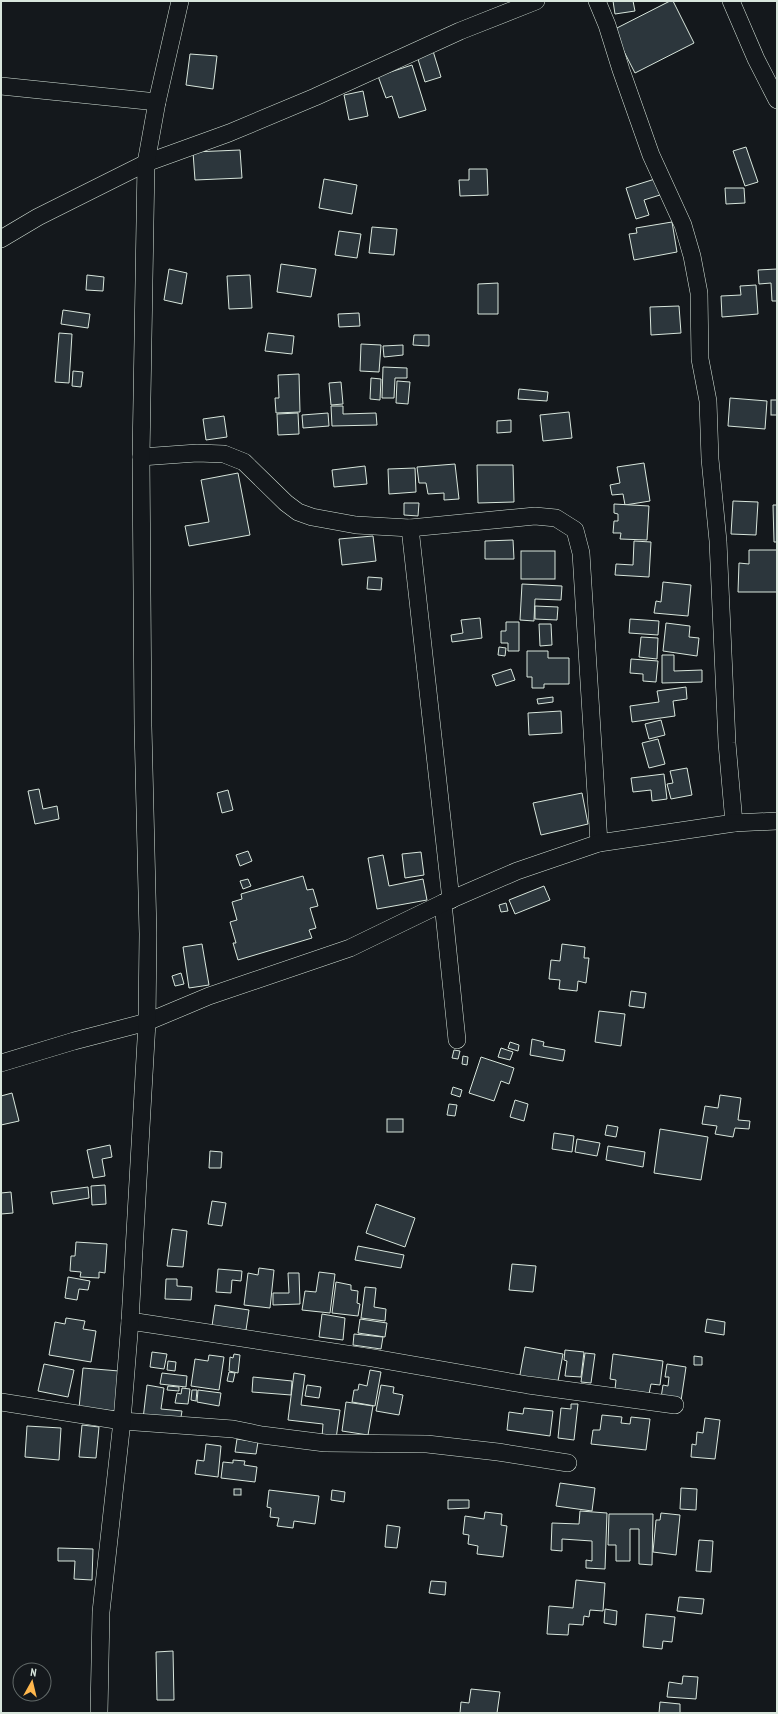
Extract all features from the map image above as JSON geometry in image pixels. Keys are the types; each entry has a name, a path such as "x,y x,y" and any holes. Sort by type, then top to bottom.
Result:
{"street":[{"path":"99,1713 101,1612 122,1421 130,1321 147,1022 148,934 143,726 141,457 146,163 157,102 180,1"},
{"path":"1,239 38,217 146,163 229,133 315,97 460,31 536,1"},
{"path":"597,1 607,25 651,155 683,225 692,256 699,293 700,359 708,401 710,459 718,540 727,743 734,823"},
{"path":"731,1 756,59 777,100"},
{"path":"1,86 157,102"},
{"path":"141,457 197,453 224,454 244,462 286,503 298,512 356,525 410,528 535,516 556,518 575,530 581,553 599,843"},
{"path":"410,528 447,902 457,1040"},
{"path":"1,1063 74,1041 147,1022 210,996 350,948 517,871 599,843 734,823 777,820"},
{"path":"130,1321 373,1358 528,1385 675,1404"},
{"path":"1,1402 122,1421 233,1429 262,1435 325,1443 427,1444 498,1452 568,1463"}],"building":[{"path":"613,1 633,1 635,11 615,14"},
{"path":"670,1 673,1 694,43 635,73 613,30"},
{"path":"433,51 441,77 425,82 417,56"},
{"path":"190,54 217,56 213,89 186,85"},
{"path":"412,65 426,110 399,118 392,96 386,98 378,76"},
{"path":"363,91 368,116 349,120 344,95"},
{"path":"746,147 758,182 745,186 733,151"},
{"path":"240,150 242,178 195,180 193,152"},
{"path":"469,169 487,169 488,195 460,196 459,180 469,180"},
{"path":"324,179 357,185 352,214 319,208"},
{"path":"655,179 660,195 644,200 649,215 636,219 626,188"},
{"path":"725,188 744,188 745,203 726,204"},
{"path":"672,222 677,252 634,260 629,234 637,233 636,228"},
{"path":"372,227 397,229 394,255 369,253"},
{"path":"339,231 361,234 357,258 335,255"},
{"path":"281,264 316,269 311,297 277,292"},
{"path":"169,269 187,273 182,304 164,300"},
{"path":"777,269 777,301 772,301 771,283 759,284 758,270"},
{"path":"87,275 104,277 103,291 86,290"},
{"path":"250,275 252,308 229,309 227,276"},
{"path":"498,283 498,314 478,314 478,284"},
{"path":"756,285 758,314 722,317 721,296 741,295 740,286"},
{"path":"679,306 681,333 651,335 650,307"},
{"path":"63,310 90,314 88,328 61,324"},
{"path":"359,313 360,326 339,327 338,314"},
{"path":"59,333 72,334 69,383 55,382"},
{"path":"268,333 294,336 292,354 265,351"},
{"path":"414,335 429,335 429,346 413,345"},
{"path":"361,344 381,345 379,372 360,371"},
{"path":"403,345 403,355 384,357 383,346"},
{"path":"383,367 407,368 407,378 395,378 394,398 382,398"},
{"path":"73,371 83,372 81,387 72,386"},
{"path":"299,374 300,412 276,413 275,398 279,398 278,375"},
{"path":"371,378 381,379 380,400 370,399"},
{"path":"397,381 410,382 408,404 396,403"},
{"path":"341,382 343,404 331,405 329,383"},
{"path":"519,389 548,392 547,401 518,399"},
{"path":"730,398 767,401 765,429 728,426"},
{"path":"771,400 777,400 777,415 771,415"},
{"path":"331,406 343,406 343,414 376,413 377,425 332,426"},
{"path":"569,412 572,438 543,441 540,415"},
{"path":"298,413 299,434 278,435 277,414"},
{"path":"328,413 329,426 303,428 302,415"},
{"path":"224,416 227,437 206,440 203,419"},
{"path":"511,420 511,432 497,433 497,421"},
{"path":"644,463 650,501 625,505 623,494 612,495 610,485 620,483 617,467"},
{"path":"455,464 459,499 444,500 444,493 428,494 426,483 419,483 417,467"},
{"path":"477,465 513,465 514,502 478,503"},
{"path":"365,466 367,484 334,487 332,470"},
{"path":"415,468 416,492 389,494 388,469"},
{"path":"238,473 250,535 189,546 185,526 209,522 201,480"},
{"path":"733,501 758,502 756,535 731,534"},
{"path":"404,503 419,503 418,516 404,515"},
{"path":"614,504 649,506 647,540 620,539 621,533 613,533 614,521 618,521 618,514 614,513"},
{"path":"773,505 777,505 777,542 774,542"},
{"path":"373,536 376,561 342,565 339,539"},
{"path":"513,540 514,559 485,559 485,541"},
{"path":"634,541 651,542 649,577 615,575 616,564 633,565"},
{"path":"749,550 777,550 777,592 738,592 739,563 749,564"},
{"path":"521,551 555,551 555,579 521,579"},
{"path":"368,577 382,578 381,590 367,589"},
{"path":"663,582 691,585 688,616 654,613 656,601 661,602"},
{"path":"522,584 562,586 561,600 535,599 534,621 520,620"},
{"path":"535,606 558,607 557,620 535,619"},
{"path":"480,618 482,638 452,642 451,635 463,633 461,620"},
{"path":"630,619 659,621 658,635 629,633"},
{"path":"506,622 519,622 519,651 508,651 508,643 501,643 501,631 506,631"},
{"path":"666,623 690,626 689,637 699,638 697,656 663,651"},
{"path":"539,624 551,624 552,645 540,646"},
{"path":"641,637 658,638 657,659 639,657"},
{"path":"499,647 506,648 505,656 498,655"},
{"path":"527,651 548,651 548,658 569,658 569,684 544,684 544,688 532,688 532,677 527,677"},
{"path":"662,655 674,655 674,671 702,670 702,682 662,683"},
{"path":"631,659 658,661 656,682 643,681 643,674 630,673"},
{"path":"511,669 515,680 496,686 492,675"},
{"path":"686,687 687,699 673,701 675,716 632,722 630,706 659,702 657,691"},
{"path":"553,697 553,702 538,704 537,699"},
{"path":"561,711 562,733 529,735 528,713"},
{"path":"661,720 665,735 649,739 645,724"},
{"path":"658,739 665,764 649,768 642,743"},
{"path":"687,768 692,795 671,799 667,784 673,783 670,771"},
{"path":"664,774 667,799 652,801 651,790 633,792 631,778"},
{"path":"39,789 43,809 57,806 59,819 35,824 28,791"},
{"path":"228,790 233,810 222,813 217,793"},
{"path":"582,793 588,824 541,835 533,803"},
{"path":"248,851 252,861 240,866 236,855"},
{"path":"421,852 424,875 405,878 402,854"},
{"path":"383,855 389,886 423,879 427,900 377,909 368,858"},
{"path":"303,876 307,890 313,889 318,906 310,908 316,928 309,930 312,938 238,960 233,943 236,943 230,922 237,920 232,902 242,899 241,894"},
{"path":"248,879 251,886 243,889 240,881"},
{"path":"544,886 550,900 515,914 509,900"},
{"path":"506,903 508,911 501,912 499,905"},
{"path":"202,944 209,985 189,988 183,947"},
{"path":"562,944 585,947 584,958 589,958 586,983 578,981 577,991 559,989 560,980 549,979 551,960 560,961"},
{"path":"181,973 184,984 175,986 172,976"},
{"path":"631,991 646,993 644,1008 629,1006"},
{"path":"599,1011 625,1014 621,1046 595,1042"},
{"path":"532,1039 544,1042 543,1046 565,1050 563,1061 530,1055"},
{"path":"510,1042 519,1045 518,1051 508,1048"},
{"path":"501,1048 513,1052 510,1060 498,1057"},
{"path":"454,1050 460,1051 458,1059 452,1058"},
{"path":"463,1056 468,1057 467,1065 462,1064"},
{"path":"481,1057 514,1068 509,1084 501,1081 494,1101 469,1093"},
{"path":"453,1087 462,1090 460,1097 451,1094"},
{"path":"12,1093 19,1121 1,1125 1,1096"},
{"path":"720,1095 741,1098 738,1120 750,1121 749,1129 735,1128 733,1137 715,1134 717,1126 702,1124 705,1106 718,1108"},
{"path":"515,1100 528,1104 524,1121 510,1117"},
{"path":"449,1104 457,1105 455,1116 447,1115"},
{"path":"387,1119 403,1119 403,1132 387,1132"},
{"path":"607,1125 618,1127 616,1137 605,1135"},
{"path":"660,1129 708,1137 701,1180 654,1173"},
{"path":"554,1133 574,1136 572,1152 552,1149"},
{"path":"577,1139 600,1143 597,1156 575,1152"},
{"path":"110,1145 112,1157 102,1159 105,1176 93,1178 87,1150"},
{"path":"608,1146 645,1152 643,1167 606,1160"},
{"path":"210,1151 222,1152 221,1168 209,1168"},
{"path":"105,1185 106,1204 92,1205 91,1186"},
{"path":"88,1187 89,1198 53,1204 51,1192"},
{"path":"11,1192 13,1213 1,1214 1,1193"},
{"path":"212,1201 226,1203 222,1226 208,1224"},
{"path":"376,1204 415,1218 405,1247 366,1233"},
{"path":"172,1229 187,1231 183,1267 167,1266"},
{"path":"76,1242 107,1244 105,1273 99,1272 99,1278 80,1277 81,1272 70,1271 71,1256 75,1256"},
{"path":"358,1246 404,1255 401,1268 355,1260"},
{"path":"512,1264 536,1266 533,1292 509,1290"},
{"path":"259,1268 274,1270 270,1308 244,1305 248,1273 258,1275"},
{"path":"218,1269 242,1271 241,1281 232,1280 231,1293 216,1292"},
{"path":"319,1272 335,1274 330,1313 302,1310 305,1291 316,1292"},
{"path":"288,1273 299,1273 300,1304 273,1305 273,1293 289,1293"},
{"path":"68,1277 90,1281 88,1290 79,1289 77,1300 65,1298"},
{"path":"166,1279 177,1279 177,1286 192,1287 191,1300 165,1299"},
{"path":"336,1282 351,1285 351,1290 358,1291 357,1303 360,1304 358,1316 332,1313"},
{"path":"365,1287 376,1288 374,1307 386,1309 385,1321 361,1318"},
{"path":"215,1305 249,1310 246,1330 212,1326"},
{"path":"322,1314 345,1318 343,1340 319,1337"},
{"path":"66,1318 85,1321 83,1329 96,1331 91,1362 49,1355 55,1322 65,1324"},
{"path":"360,1319 387,1323 385,1337 358,1333"},
{"path":"707,1319 725,1322 724,1335 705,1332"},
{"path":"354,1334 383,1337 381,1349 353,1345"},
{"path":"525,1347 563,1354 558,1381 519,1380"},
{"path":"565,1350 584,1352 581,1377 565,1376 567,1361 564,1360"},
{"path":"152,1352 167,1354 164,1369 150,1367"},
{"path":"585,1353 595,1354 591,1383 581,1382"},
{"path":"234,1354 240,1355 238,1373 229,1371 230,1357 233,1358"},
{"path":"613,1354 663,1361 660,1385 651,1384 649,1394 615,1389 616,1380 610,1379"},
{"path":"209,1355 224,1357 219,1390 191,1386 195,1359 208,1361"},
{"path":"694,1356 702,1357 702,1365 694,1365"},
{"path":"168,1361 176,1362 175,1371 167,1370"},
{"path":"44,1364 74,1370 68,1397 38,1391"},
{"path":"667,1364 686,1367 681,1401 661,1398 663,1385 668,1386 669,1377 665,1377"},
{"path":"83,1368 119,1371 115,1411 79,1408"},
{"path":"370,1370 381,1372 375,1406 352,1402 354,1390 358,1390 359,1384 367,1386"},
{"path":"229,1372 235,1373 233,1382 227,1381"},
{"path":"162,1373 187,1376 186,1387 160,1384"},
{"path":"294,1373 305,1375 301,1405 340,1410 336,1439 322,1437 323,1424 288,1420"},
{"path":"253,1377 292,1381 291,1395 252,1392"},
{"path":"147,1385 164,1388 161,1409 182,1411 180,1423 143,1419"},
{"path":"307,1385 321,1387 319,1398 305,1396"},
{"path":"381,1385 394,1387 393,1393 403,1395 399,1415 376,1411"},
{"path":"168,1386 179,1387 179,1391 167,1390"},
{"path":"182,1388 190,1389 188,1404 175,1403 177,1393 181,1394"},
{"path":"192,1390 197,1390 196,1401 191,1400"},
{"path":"198,1390 221,1393 219,1406 197,1402"},
{"path":"346,1402 373,1406 368,1435 342,1431"},
{"path":"571,1404 578,1404 574,1440 558,1438 561,1408 571,1409"},
{"path":"524,1408 553,1411 550,1436 507,1430 509,1412 523,1414"},
{"path":"602,1415 622,1417 621,1423 630,1424 631,1417 650,1419 646,1450 591,1444 593,1430 600,1430"},
{"path":"705,1418 720,1420 715,1459 691,1457 692,1444 696,1445 697,1432 703,1433"},
{"path":"82,1425 99,1427 96,1458 79,1457"},
{"path":"27,1426 61,1428 59,1460 25,1457"},
{"path":"237,1439 258,1442 256,1454 235,1452"},
{"path":"206,1444 221,1446 218,1477 195,1474 197,1460 204,1461"},
{"path":"233,1460 245,1461 244,1465 257,1467 255,1482 221,1478 223,1462 233,1463"},
{"path":"560,1483 595,1488 592,1511 556,1506"},
{"path":"681,1488 697,1489 696,1510 680,1509"},
{"path":"234,1489 241,1489 241,1495 234,1495"},
{"path":"269,1490 319,1496 315,1524 294,1521 293,1528 277,1526 279,1518 270,1517 271,1508 267,1507"},
{"path":"332,1490 345,1492 344,1502 331,1500"},
{"path":"448,1500 469,1500 469,1508 448,1509"},
{"path":"580,1511 607,1513 605,1569 586,1568 586,1560 592,1561 592,1541 562,1539 562,1551 551,1550 552,1523 579,1524"},
{"path":"485,1512 502,1514 501,1525 507,1526 503,1557 477,1554 478,1546 468,1544 469,1535 463,1534 465,1516 484,1519"},
{"path":"661,1513 680,1515 676,1555 653,1552 656,1520 660,1520"},
{"path":"609,1514 653,1514 652,1565 639,1564 639,1529 630,1529 630,1561 616,1561 616,1545 608,1545"},
{"path":"387,1525 400,1527 397,1548 385,1547"},
{"path":"699,1540 713,1541 711,1572 696,1571"},
{"path":"58,1548 93,1549 92,1580 74,1579 75,1561 58,1561"},
{"path":"576,1580 605,1583 603,1611 590,1610 589,1617 584,1616 583,1625 569,1624 568,1635 547,1634 549,1606 573,1608"},
{"path":"431,1581 446,1582 445,1595 429,1593"},
{"path":"679,1597 704,1599 702,1614 677,1611"},
{"path":"605,1609 617,1611 616,1625 604,1623"},
{"path":"646,1614 675,1617 672,1642 663,1641 662,1649 643,1647"},
{"path":"173,1651 174,1700 157,1700 156,1652"},
{"path":"683,1676 698,1677 696,1699 667,1697 669,1682 682,1684"},
{"path":"471,1689 500,1692 497,1713 460,1713 461,1702 469,1703"},
{"path":"660,1702 680,1704 680,1713 659,1713"}]}
